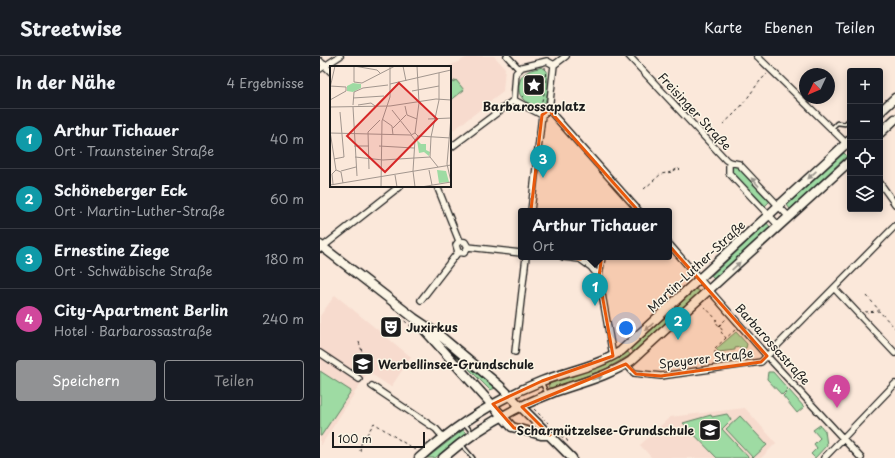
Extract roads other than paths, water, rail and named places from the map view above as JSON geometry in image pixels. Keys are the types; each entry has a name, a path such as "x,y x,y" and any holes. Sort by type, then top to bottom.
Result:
{"main road":[{"path":"883,109 895,98"},
{"path":"883,130 895,120"},
{"name":"Martin-Luther-Straße","path":"417,454 464,422 510,395 542,381 613,356 626,347 768,215 847,145"},
{"path":"443,458 461,443 503,416 547,395 603,376 626,364 646,348 847,164"},
{"path":"321,247 414,318 438,334 510,395 572,458"},
{"path":"414,318 514,428 550,435"}],"street":[{"path":"330,71 322,65 340,56"},
{"path":"507,56 519,69"},
{"path":"566,56 554,65 550,110 636,208"},
{"name":"Freisinger Straße","path":"629,56 729,162 739,164 789,217"},
{"path":"757,56 847,141"},
{"path":"451,147 514,100 516,72 519,69 548,59 554,65"},
{"path":"514,100 542,115"},
{"path":"542,115 550,110"},
{"path":"531,208 542,115"},
{"name":"Freisinger Straße","path":"729,162 729,173 779,226"},
{"path":"321,247 399,187"},
{"path":"437,187 459,241"},
{"path":"883,187 895,204"},
{"path":"767,356 895,226"},
{"path":"459,241 465,242 468,247"},
{"path":"458,252 456,245 459,241"},
{"path":"458,252 465,252 468,247"},
{"path":"468,247 518,253"},
{"name":"Barbarossastraße","path":"672,247 767,356 861,458"},
{"path":"421,300 458,252"},
{"path":"515,352 526,260"},
{"path":"581,260 591,267 599,277"},
{"path":"602,260 599,277 613,356"},
{"path":"834,288 895,353"},
{"path":"320,353 359,379"},
{"name":"Speyerer Straße","path":"626,364 636,374 661,376 751,364 761,362 767,356"},
{"path":"824,458 895,384"},
{"path":"372,386 433,427 443,437"}],"lane":[{"path":"832,128 837,123 845,124 847,122"},
{"path":"542,381 547,395"},
{"path":"464,422 473,435"},
{"path":"461,443 474,458"}],"place":[{"name":"Barbarossaplatz","path":"534,85"},
{"name":"Ernestine Ziege","path":"543,178"},
{"name":"Arthur Tichauer","path":"595,306"},
{"name":"Juxirkus","path":"391,327"},
{"name":"Schöneberger Eck","path":"678,340"},
{"name":"Werbellinsee-Grundschule","path":"363,364"},
{"name":"City-Apartment Berlin","path":"837,408"},
{"name":"Scharmützelsee-Grundschule","path":"710,430"}]}
